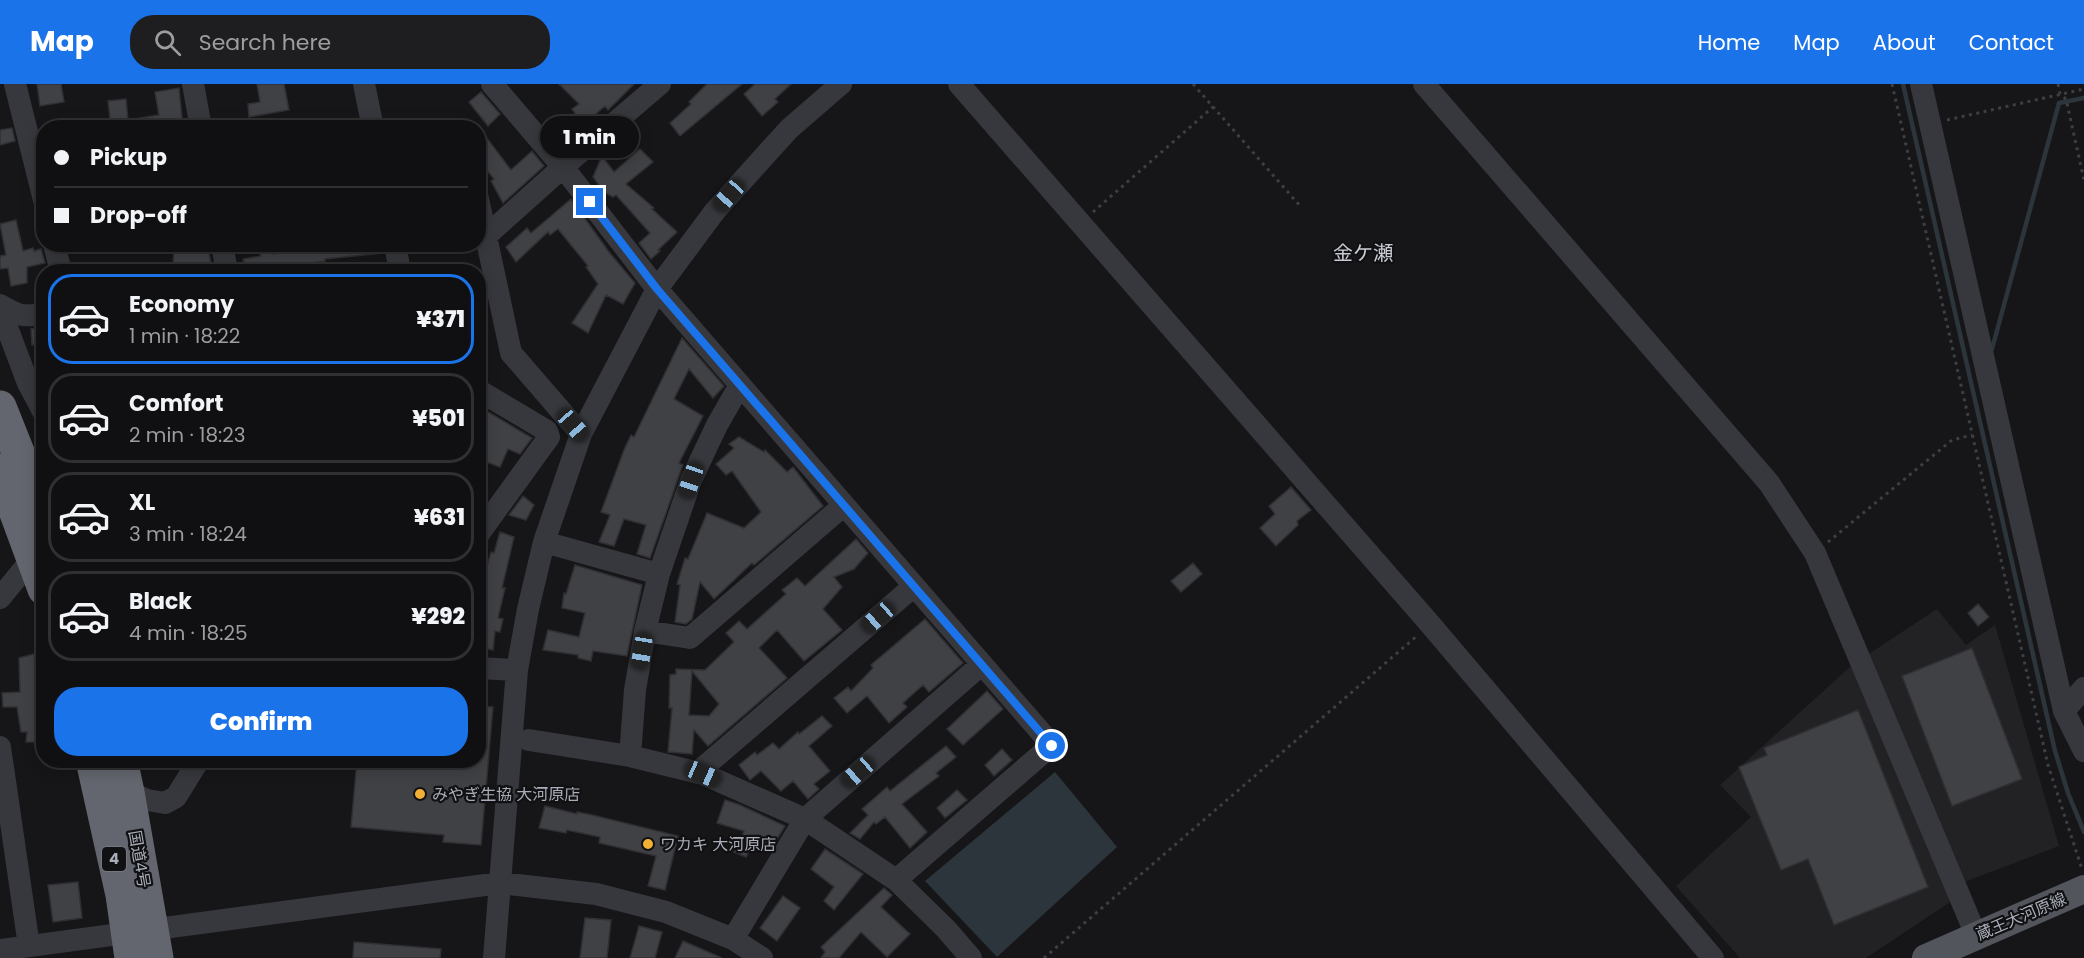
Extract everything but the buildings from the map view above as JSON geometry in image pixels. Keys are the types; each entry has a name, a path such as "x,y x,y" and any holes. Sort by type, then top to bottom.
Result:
{"highway":[{"path":"0,407 36,497"},
{"path":"0,470 36,568"},
{"name":"国道4号","path":"94,768 122,895 142,944"},
{"name":"国道4号","path":"124,776 142,944"}],"main road":[{"name":"蔵王大河原線","path":"1926,958 2084,889"}],"street":[{"path":"15,84 36,168"},
{"path":"193,84 200,120"},
{"path":"364,84 371,120"},
{"path":"581,434 511,353 486,236 660,84"},
{"path":"494,958 517,670 528,609 544,542 581,434 657,289 722,203 789,129 841,84"},
{"path":"959,84 1430,624 1713,958"},
{"path":"1424,84 1769,483 1815,553 1976,936"},
{"path":"1920,84 2064,711 2084,751"},
{"path":"503,88 657,289 1052,746 896,880"},
{"path":"0,307 18,315 36,315"},
{"path":"0,307 36,398"},
{"path":"630,756 635,690 645,631 659,574 691,480 717,425 740,385"},
{"path":"486,395 547,431 549,437 486,524"},
{"path":"547,431 564,415"},
{"path":"645,631 690,638 843,506"},
{"path":"544,542 659,574"},
{"path":"0,598 32,558"},
{"path":"698,772 914,586"},
{"path":"733,939 805,819 982,664"},
{"path":"486,668 517,670"},
{"path":"2064,711 2084,688"},
{"path":"529,740 630,756 698,772 805,819 896,880 946,929 971,958"},
{"path":"0,747 29,946"},
{"path":"124,776 147,800 165,803 176,796 194,768"},
{"path":"0,950 29,946 142,944 500,884 596,894 666,912 733,939 762,958"}],"path":[{"path":"1193,84 1301,207"},
{"path":"1892,84 2048,765 2084,874"},
{"path":"2058,84 2060,94 2066,99 2084,180"},
{"path":"1930,124 2084,89"},
{"path":"1080,223 1213,107"},
{"path":"1815,553 1952,440 1972,435"},
{"path":"1044,958 1430,624"}],"shaded area":[{"path":"1937,609 1966,645 1995,625 2059,846 1948,888 1950,902 1866,958 1740,958 1676,886 1751,817 1720,785 1852,665"},
{"path":"1055,772 1117,847 997,957 925,881"}],"waterway":[{"path":"1903,84 2055,751 2068,793 2084,832"},
{"path":"1992,349 2059,103 2084,98"}],"place":[{"name":"みやぎ生協 大河原店","path":"420,794"},
{"name":"ワカキ 大河原店","path":"648,844"}],"district":[{"name":"金ケ瀬","path":"1363,253"}],"route":[{"path":"590,202 657,289 1052,746"}]}
